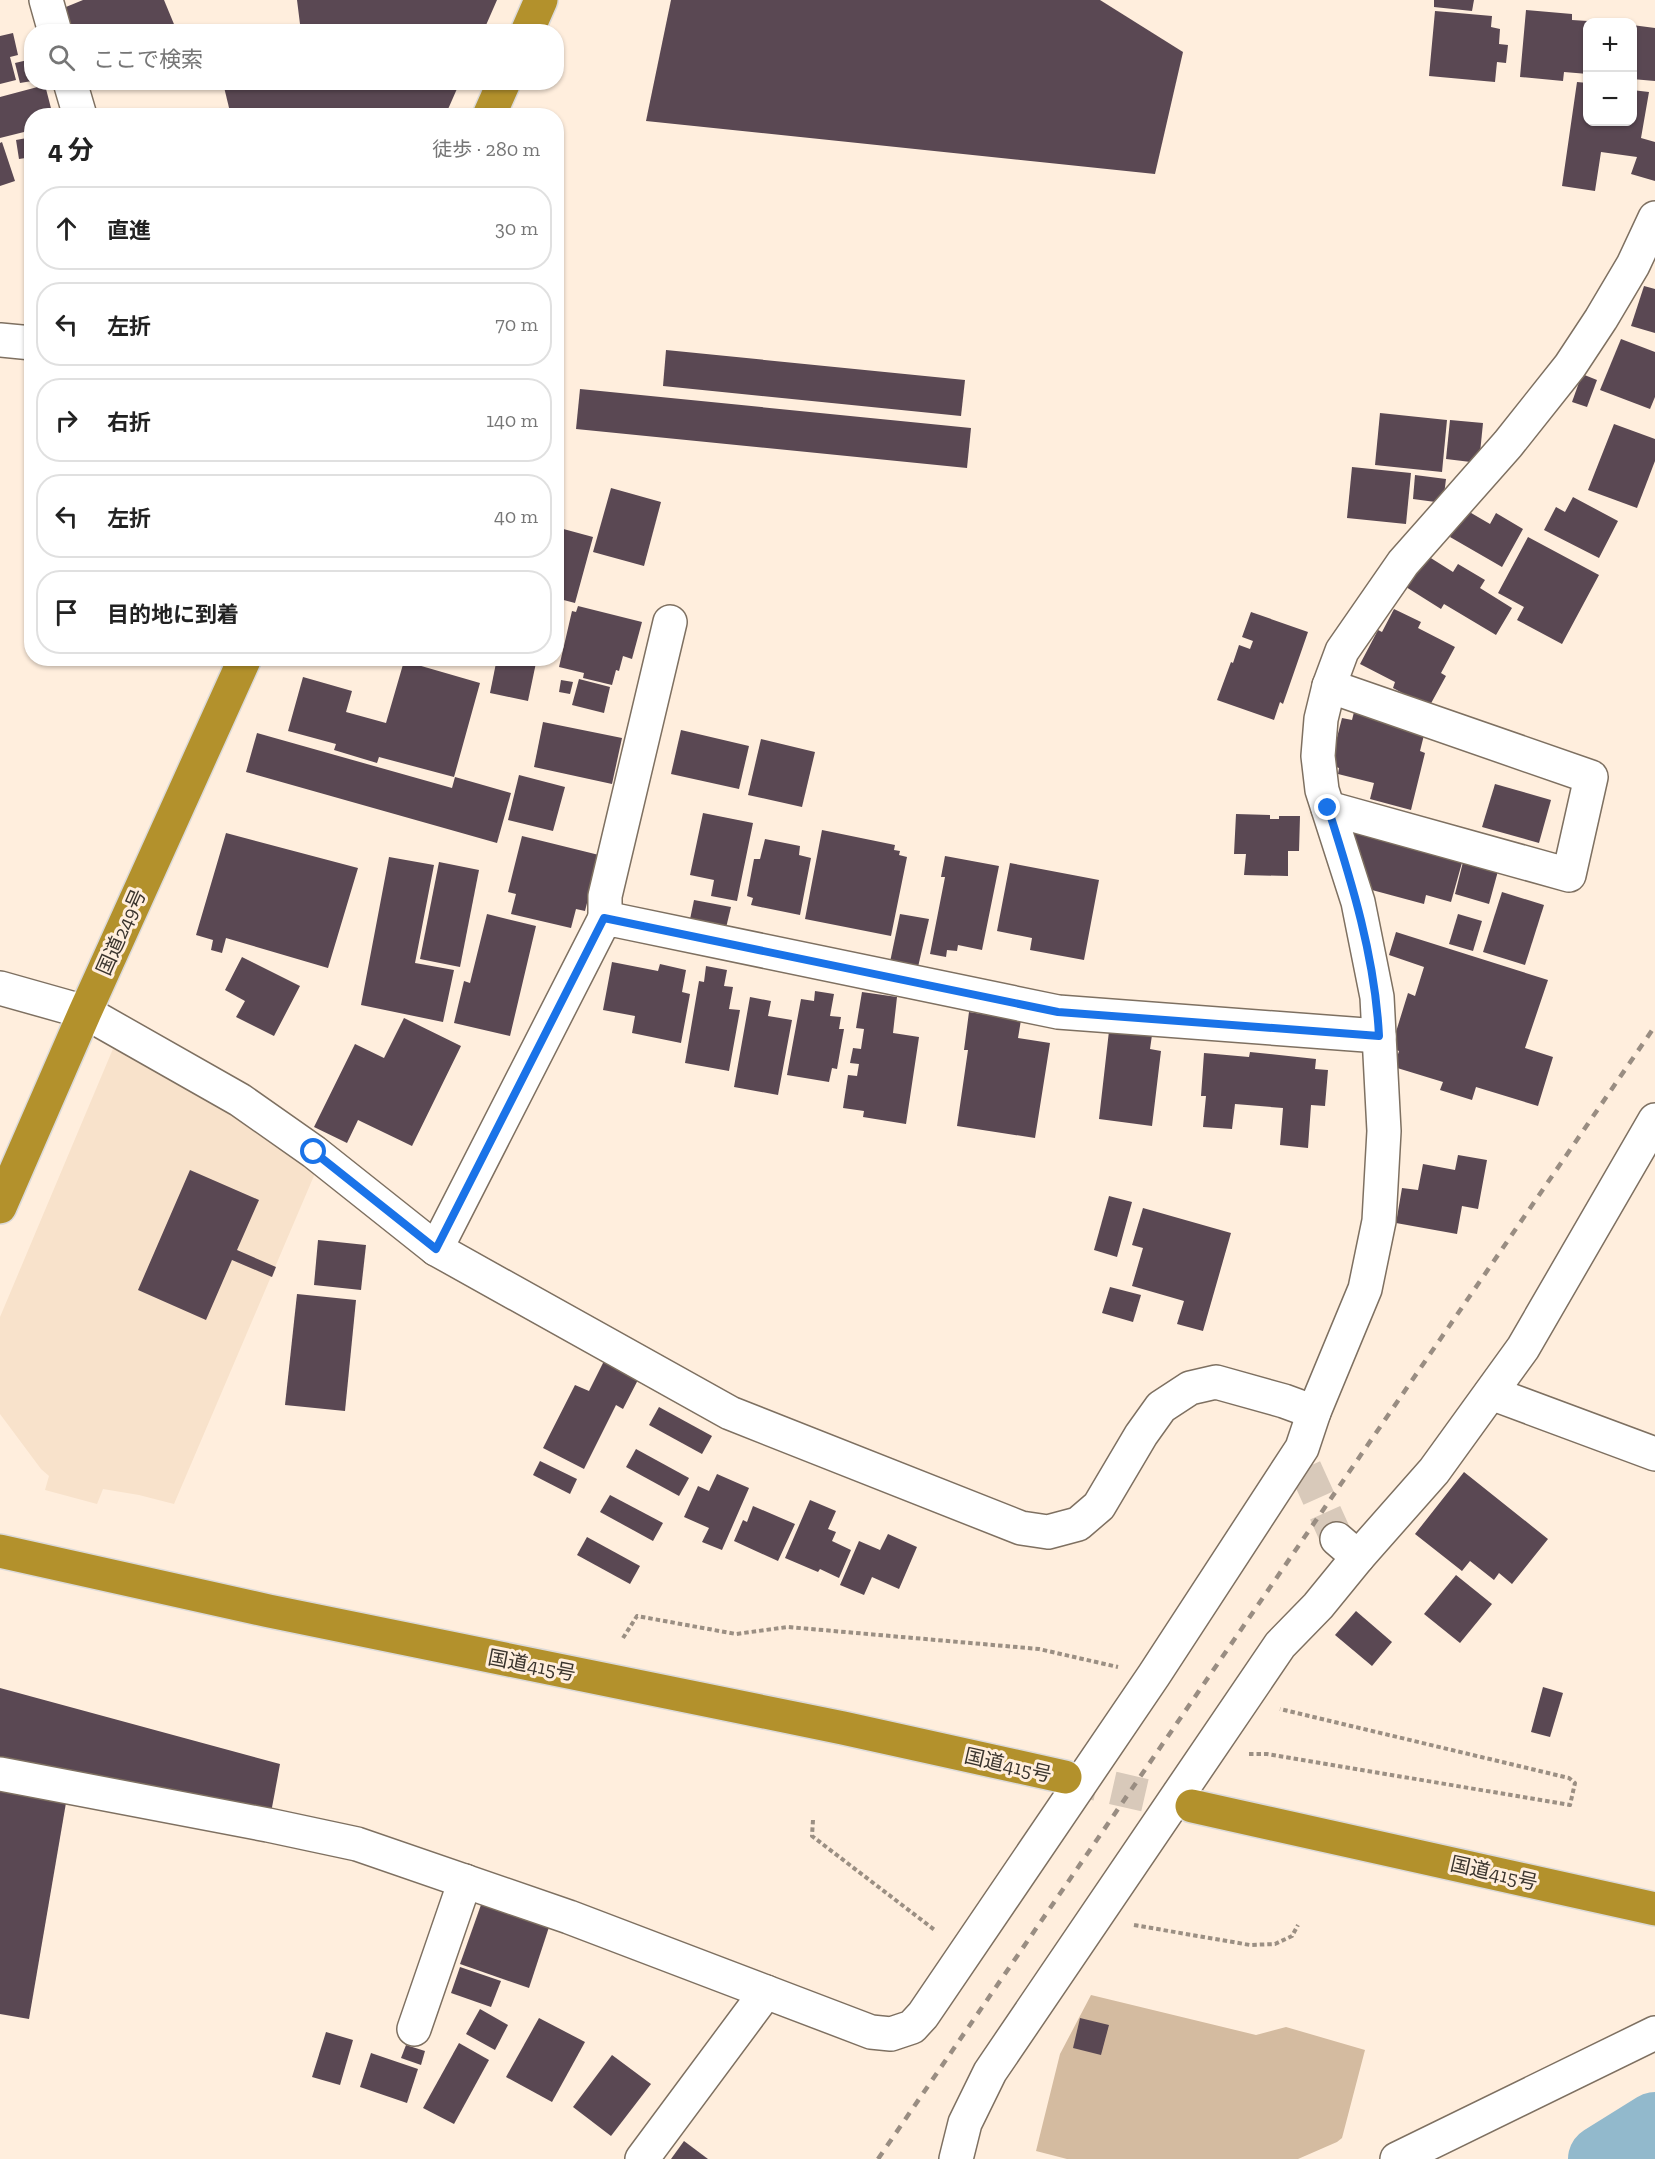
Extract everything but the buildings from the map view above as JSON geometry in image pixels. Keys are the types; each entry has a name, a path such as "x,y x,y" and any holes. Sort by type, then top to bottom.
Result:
{"highway":[{"path":"530,24 541,0"},
{"path":"493,108 500,90"},
{"name":"国道249号","path":"0,1207 85,1012 241,666"},
{"name":"国道415号","path":"0,1551 268,1611 843,1728 1065,1777"},
{"name":"国道415号","path":"1192,1806 1655,1909"}],"street":[{"path":"46,0 53,24"},
{"path":"72,90 78,108"},
{"path":"0,1774 357,1844 569,1917 871,2032 891,2034 912,2026 923,2015 1303,1458 1314,1412 1365,1289 1379,1221 1384,1131 1377,997 1358,902 1322,790 1318,756 1321,719 1329,686 1342,651 1403,564 1508,444 1570,366 1602,319 1655,218"},
{"path":"0,340 24,342"},
{"path":"436,1249 604,918 605,896 670,622"},
{"path":"1328,808 1569,875 1592,777 1329,686"},
{"path":"604,918 1058,1012 1379,1036"},
{"path":"0,988 85,1012 240,1100 314,1152 436,1249 730,1413 1022,1528 1048,1532 1078,1524 1099,1506 1141,1435 1161,1407 1190,1388 1216,1382 1314,1412"},
{"path":"956,2159 965,2123 990,2072 1280,1645 1318,1606 1347,1548 1434,1471 1523,1348 1655,1120"},
{"path":"1491,1393 1655,1454"},
{"path":"414,2029 465,1881"},
{"path":"642,2159 766,1992"},
{"path":"1397,2159 1655,2033"}],"path":[{"path":"623,1638 637,1616 736,1634 788,1627 1039,1649 1154,1675"},
{"path":"1242,1700 1569,1778 1575,1784 1570,1805 1278,1755 1245,1754"},
{"path":"813,1820 812,1836 965,1953"},
{"path":"1095,1918 1250,1945 1275,1944 1292,1936 1298,1925"}],"shaded area":[{"path":"115,1044 271,1134 316,1171 174,1504 103,1489 97,1504 45,1490 49,1476 41,1469 0,1414 0,1317"},
{"path":"1091,1995 1256,2035 1286,2027 1365,2050 1342,2138 1298,2159 1067,2159 1036,2151 1060,2054"}],"waterway":[{"path":"1602,2159 1655,2126"}],"tunnel":[{"path":"1305,1468 1337,1539"},
{"path":"1065,1777 1192,1806"}],"railway":[{"path":"878,2159 1655,1026"}],"route":[{"path":"314,1152 436,1249 604,918 1058,1012 1379,1036 1377,997 1358,902 1328,808"}]}
